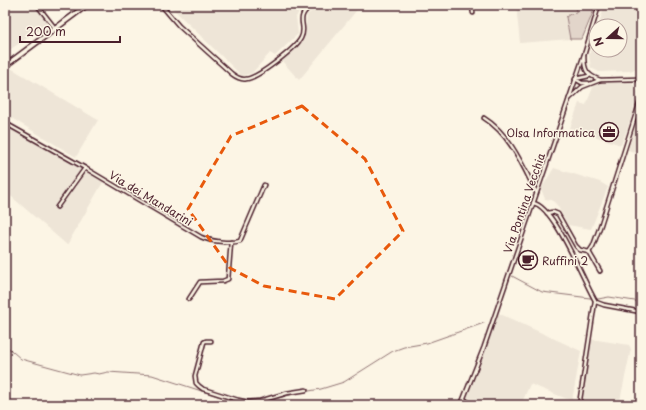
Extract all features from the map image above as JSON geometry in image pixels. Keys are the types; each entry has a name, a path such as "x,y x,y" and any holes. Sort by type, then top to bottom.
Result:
{"main road":[{"path":"5,66 87,5"}],"street":[{"path":"37,5 56,29"},
{"path":"161,5 179,26 232,74 239,78 245,79 254,77 276,62 299,41 302,35 303,14 306,9 312,5"},
{"path":"472,5 473,13"},
{"name":"Via Pontina Vecchia","path":"461,405 484,347 585,52 599,5"},
{"path":"585,52 585,65 590,76"},
{"path":"638,79 641,73"},
{"path":"575,79 590,76 600,80"},
{"path":"575,79 583,83 591,83"},
{"path":"567,101 582,87 600,80 638,79"},
{"path":"638,79 641,84"},
{"path":"588,252 593,246 601,224 641,98"},
{"path":"484,118 493,125 509,144 521,162 536,192"},
{"name":"Via dei Mandarini","path":"5,123 85,168 201,237 209,240 230,242"},
{"path":"57,207 85,168"},
{"path":"189,299 197,285 201,282 227,280 229,275 230,242 237,242 241,240 264,185"},
{"path":"533,203 540,204 560,232 595,300 604,305 641,312"},
{"path":"547,214 553,212 558,214 576,246 580,250 588,252 600,271"},
{"path":"580,399 595,300"},
{"path":"211,341 204,342 195,377 196,384 203,389 242,401 258,401 287,393 306,390"},
{"path":"464,399 472,405"},
{"path":"241,405 242,401"}],"highlighted area":[{"path":"302,106 365,159 403,231 335,299 264,286 230,268 188,209 231,136"}],"shaded area":[{"path":"5,5 34,5 48,24 5,53"},
{"path":"169,5 305,5 301,8 296,17 298,34 275,56 270,53 252,73 242,76"},
{"path":"319,5 361,5 299,80 282,61 304,40 307,15"},
{"path":"516,5 576,5 576,13 566,17 570,39 520,43"},
{"path":"576,5 596,5 591,18 588,18 588,24 582,39 570,39 566,17 570,14 576,13"},
{"path":"605,5 641,5 641,63 637,68 630,71 599,72 591,68 589,58 628,58 628,18 601,18"},
{"path":"9,67 98,120 76,157 5,114 5,70"},
{"path":"610,79 632,82 638,93 632,116 621,145 570,128 579,103 586,105 594,85"},
{"path":"637,122 641,123 641,154 628,150"},
{"path":"5,124 103,182 67,245 5,191"},
{"path":"554,168 600,182 608,187 591,229 568,225 557,205 552,200 545,199 541,189"},
{"path":"498,313 581,351 572,401 530,384 521,405 464,405"},
{"path":"591,339 629,345 631,349 619,405 581,405"}],"waterway":[{"path":"512,276 542,292 598,299 609,297 641,302"},
{"path":"254,405 344,382 393,351 404,347 427,343 484,323"},
{"path":"5,345 21,359 80,375 108,372 152,375 245,405"}],"place":[{"name":"Olsa Informatica","path":"609,132"},
{"name":"Ruffini 2","path":"528,260"}]}
